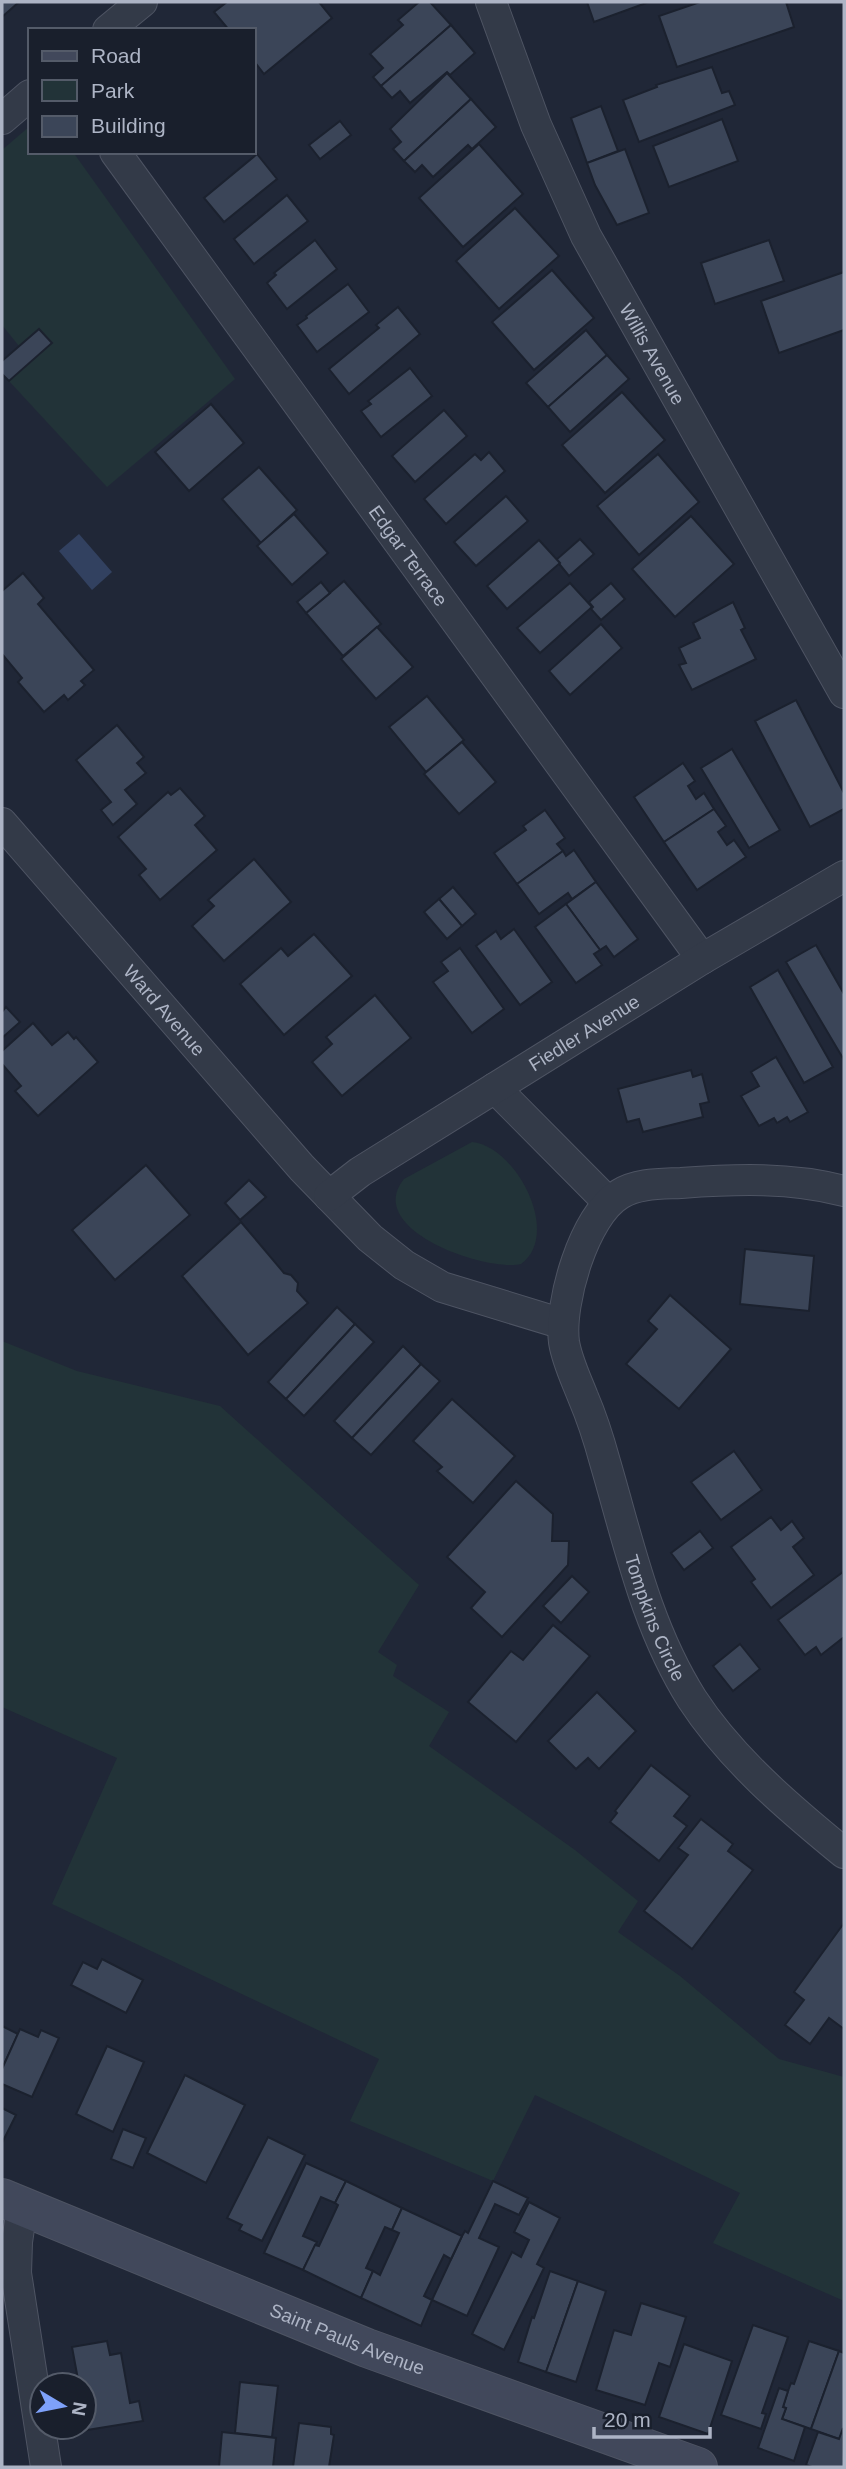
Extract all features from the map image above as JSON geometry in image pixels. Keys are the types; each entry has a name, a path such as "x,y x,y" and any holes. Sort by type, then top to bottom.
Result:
{"main road":[{"name":"Saint Pauls Avenue","path":"12,2203 368,2348 698,2467"}],"street":[{"path":"110,28 142,2"},
{"name":"Willis Avenue","path":"491,2 536,125 586,236 844,693"},
{"path":"2,119 28,97"},
{"name":"Edgar Terrace","path":"117,154 702,959"},
{"name":"Ward Avenue","path":"2,823 329,1196"},
{"name":"Fiedler Avenue","path":"329,1196 360,1172 702,959 844,876"},
{"path":"495,1088 608,1202 620,1193 648,1185 728,1179 782,1181 844,1191"},
{"path":"329,1196 370,1238 421,1277 462,1294 563,1324"},
{"name":"Tompkins Circle","path":"608,1202 591,1227 574,1269 567,1289 563,1324 568,1359 596,1431 636,1575 656,1631 694,1702 719,1734 783,1801 844,1853"},
{"path":"12,2203 19,2225 16,2273 46,2467"}],"green space":[{"path":"28,128 28,154 74,154 235,379 107,487 9,381 52,343 39,329 19,346 2,325 2,150"},
{"path":"472,1142 488,1147 504,1159 518,1174 528,1193 535,1213 537,1233 532,1250 521,1264 504,1265 457,1254 413,1230 400,1214 396,1197 404,1179"},
{"path":"2,1341 77,1371 220,1406 419,1585 378,1652 397,1665 393,1676 449,1712 429,1746 575,1850 638,1901 618,1932 680,1976 779,2059 844,2077 844,2301 713,2243 740,2193 535,2095 493,2181 350,2121 379,2059 52,1904 117,1758 2,1707"}],"water":[{"path":"79,534 112,572 92,590 59,551"}],"building":[{"path":"2,2 19,2 2,17"},
{"path":"227,2 319,2 332,18 264,74 256,64 256,28 227,28 214,12"},
{"path":"419,2 430,2 451,25 381,86 373,77 383,68 370,54 403,25 398,20"},
{"path":"587,2 649,2 594,22"},
{"path":"700,2 786,2 794,27 677,67 659,16"},
{"path":"451,25 475,53 450,75 447,72 410,103 400,91 392,98 381,86"},
{"path":"712,67 722,93 729,91 735,105 639,142 623,100 657,87 656,85"},
{"path":"447,73 471,99 404,161 393,149 401,142 390,129"},
{"path":"471,99 496,127 472,149 468,145 433,177 422,165 415,172 404,161"},
{"path":"601,106 618,151 587,163 571,118"},
{"path":"722,119 738,161 669,187 653,146"},
{"path":"340,121 351,135 320,159 309,145"},
{"path":"479,144 523,194 463,247 419,198"},
{"path":"625,149 649,213 617,225 595,185 587,163"},
{"path":"257,154 277,179 224,222 204,198"},
{"path":"287,195 308,221 254,264 234,239"},
{"path":"515,208 559,256 499,309 456,261"},
{"path":"315,240 337,269 287,309 267,283 276,275 274,273"},
{"path":"769,240 784,281 715,304 701,263"},
{"path":"552,270 594,318 534,370 492,322"},
{"path":"844,272 844,330 779,353 761,301"},
{"path":"348,284 369,312 317,352 297,325"},
{"path":"398,307 420,334 349,394 329,369 379,328 376,325"},
{"path":"39,329 52,343 9,381 2,374 2,361"},
{"path":"586,330 607,355 548,407 526,383"},
{"path":"607,355 629,379 570,432 548,407"},
{"path":"410,368 432,396 381,437 361,411 371,404 368,401"},
{"path":"622,392 665,440 605,493 562,445"},
{"path":"211,404 244,443 189,491 155,452"},
{"path":"444,410 467,436 415,482 392,456"},
{"path":"489,452 505,471 446,524 424,499 475,454 481,460"},
{"path":"658,454 699,502 639,555 597,506"},
{"path":"259,467 297,510 261,543 222,499"},
{"path":"506,496 528,521 476,566 454,542"},
{"path":"294,514 328,553 292,585 257,546"},
{"path":"691,516 734,564 675,617 632,569"},
{"path":"580,539 594,554 569,576 556,560"},
{"path":"539,540 560,563 507,609 487,586"},
{"path":"23,573 44,598 38,604 94,670 81,681 85,685 68,700 64,695 44,712 18,682 22,678 2,654 2,591"},
{"path":"344,581 381,624 343,656 306,613"},
{"path":"321,582 330,593 306,613 297,602"},
{"path":"570,583 592,607 540,653 517,628"},
{"path":"611,583 625,599 601,620 591,609 593,607 589,602"},
{"path":"733,602 745,628 741,630 756,659 692,690 679,665 686,663 679,648 700,638 693,623"},
{"path":"601,624 622,648 570,695 549,671"},
{"path":"377,627 413,667 376,699 341,659"},
{"path":"427,696 464,740 426,772 389,727"},
{"path":"796,700 844,793 844,809 810,827 755,721"},
{"path":"117,725 144,757 137,763 146,773 125,790 137,804 113,825 101,810 111,802 76,760"},
{"path":"462,742 496,782 459,814 424,774"},
{"path":"732,749 780,830 749,848 701,768"},
{"path":"683,763 695,781 688,786 696,799 704,793 714,809 664,842 634,797"},
{"path":"180,788 205,816 195,825 217,850 160,900 139,875 146,869 118,837 168,792 171,795"},
{"path":"714,809 726,826 718,832 727,845 734,840 746,857 697,890 664,842"},
{"path":"545,810 565,838 557,844 563,851 517,884 494,853 526,830 523,826"},
{"path":"574,850 596,882 572,899 568,893 539,914 517,884 563,851 566,856"},
{"path":"254,859 291,902 224,961 192,926 214,906 208,900"},
{"path":"596,882 638,939 614,957 606,946 600,950 566,904"},
{"path":"453,887 476,914 462,926 439,899"},
{"path":"439,899 462,926 447,939 424,912"},
{"path":"566,904 600,950 594,954 602,965 576,983 535,927"},
{"path":"514,929 552,982 520,1005 476,946 496,931 501,939"},
{"path":"314,934 352,976 284,1035 240,984 281,948 288,956"},
{"path":"816,945 844,994 844,1060 786,962"},
{"path":"460,948 504,1009 472,1033 433,982 448,971 441,962"},
{"path":"778,970 833,1067 804,1083 750,987"},
{"path":"375,995 411,1038 342,1096 312,1062 332,1044 326,1037"},
{"path":"6,1007 20,1022 2,1038 2,1012"},
{"path":"33,1023 52,1045 68,1032 74,1039 76,1037 98,1062 38,1116 15,1091 21,1086 2,1064 2,1051"},
{"path":"776,1057 808,1112 790,1122 787,1117 777,1123 774,1118 759,1126 741,1096 759,1086 751,1072"},
{"path":"691,1070 693,1077 702,1074 709,1102 700,1104 703,1117 643,1132 639,1119 627,1122 618,1089"},
{"path":"146,1165 190,1215 115,1280 72,1230"},
{"path":"249,1180 266,1197 240,1220 225,1203"},
{"path":"241,1222 284,1273 291,1275 298,1283 297,1291 308,1303 248,1355 182,1276"},
{"path":"745,1249 814,1256 809,1311 740,1304"},
{"path":"670,1295 731,1349 679,1409 626,1364 657,1329 648,1321"},
{"path":"337,1307 355,1324 286,1399 268,1382"},
{"path":"355,1324 374,1342 304,1416 286,1399"},
{"path":"403,1346 421,1364 352,1438 334,1421"},
{"path":"421,1364 440,1381 371,1455 352,1438"},
{"path":"452,1399 515,1456 473,1503 437,1471 442,1467 413,1441"},
{"path":"734,1451 762,1490 721,1520 691,1482"},
{"path":"516,1481 553,1514 552,1541 569,1541 568,1565 502,1637 471,1608 485,1592 447,1557"},
{"path":"771,1517 781,1530 792,1521 804,1538 793,1547 814,1575 771,1608 751,1582 755,1579 731,1547"},
{"path":"700,1531 713,1548 684,1570 671,1553"},
{"path":"843,1572 844,1637 821,1655 816,1647 805,1655 778,1620"},
{"path":"572,1576 589,1592 561,1623 543,1606"},
{"path":"553,1625 590,1656 516,1742 468,1702 511,1651 523,1660"},
{"path":"740,1644 760,1669 733,1691 713,1666"},
{"path":"597,1692 636,1731 599,1769 588,1758 576,1769 548,1741"},
{"path":"651,1765 690,1796 674,1816 687,1826 659,1861 610,1822 617,1813 615,1811"},
{"path":"701,1819 733,1844 728,1851 753,1870 692,1949 644,1911 688,1855 678,1848"},
{"path":"844,1923 844,2029 829,2018 810,2044 785,2025 804,2000 794,1992"},
{"path":"102,1959 143,1980 126,2013 71,1985 83,1962 97,1969"},
{"path":"2,2026 18,2034 2,2069"},
{"path":"20,2029 38,2037 41,2030 59,2038 32,2097 2,2084 2,2069"},
{"path":"107,2046 144,2062 113,2132 76,2114"},
{"path":"185,2075 245,2105 206,2183 147,2153"},
{"path":"2,2108 16,2115 2,2143"},
{"path":"123,2129 146,2138 133,2168 111,2159"},
{"path":"268,2137 305,2155 262,2241 239,2230 242,2225 227,2218"},
{"path":"306,2163 346,2181 335,2203 321,2197 303,2236 317,2242 303,2270 264,2253"},
{"path":"346,2181 402,2208 392,2230 385,2227 366,2268 373,2271 361,2298 303,2270 315,2245 319,2246"},
{"path":"493,2181 528,2198 519,2215 495,2204 479,2238 499,2247 467,2316 432,2300 462,2236 465,2231 468,2233"},
{"path":"529,2202 560,2218 537,2264 544,2268 504,2350 472,2334 512,2252 521,2257 529,2240 514,2232"},
{"path":"402,2208 462,2236 451,2259 444,2255 424,2296 432,2300 421,2326 361,2298 373,2271 380,2275 399,2233 392,2230"},
{"path":"550,2271 578,2281 546,2372 518,2362"},
{"path":"578,2281 606,2291 576,2382 546,2372"},
{"path":"641,2303 686,2317 670,2367 659,2363 645,2405 596,2390 614,2330 631,2335"},
{"path":"753,2325 788,2337 762,2413 766,2414 761,2429 721,2415"},
{"path":"107,2341 110,2355 121,2353 130,2403 139,2401 143,2421 98,2428 98,2371 76,2371 72,2347"},
{"path":"809,2341 839,2351 811,2429 782,2419 788,2391 791,2383 794,2384"},
{"path":"684,2344 732,2361 708,2434 659,2417"},
{"path":"839,2351 844,2353 844,2429 839,2439 811,2429"},
{"path":"240,2382 278,2386 272,2437 235,2433"},
{"path":"779,2388 788,2391 782,2419 805,2427 794,2461 758,2448"},
{"path":"299,2423 331,2427 331,2434 334,2435 329,2467 293,2467"},
{"path":"843,2428 844,2467 806,2465 818,2432 839,2439"},
{"path":"222,2432 276,2438 273,2467 219,2467"}]}
